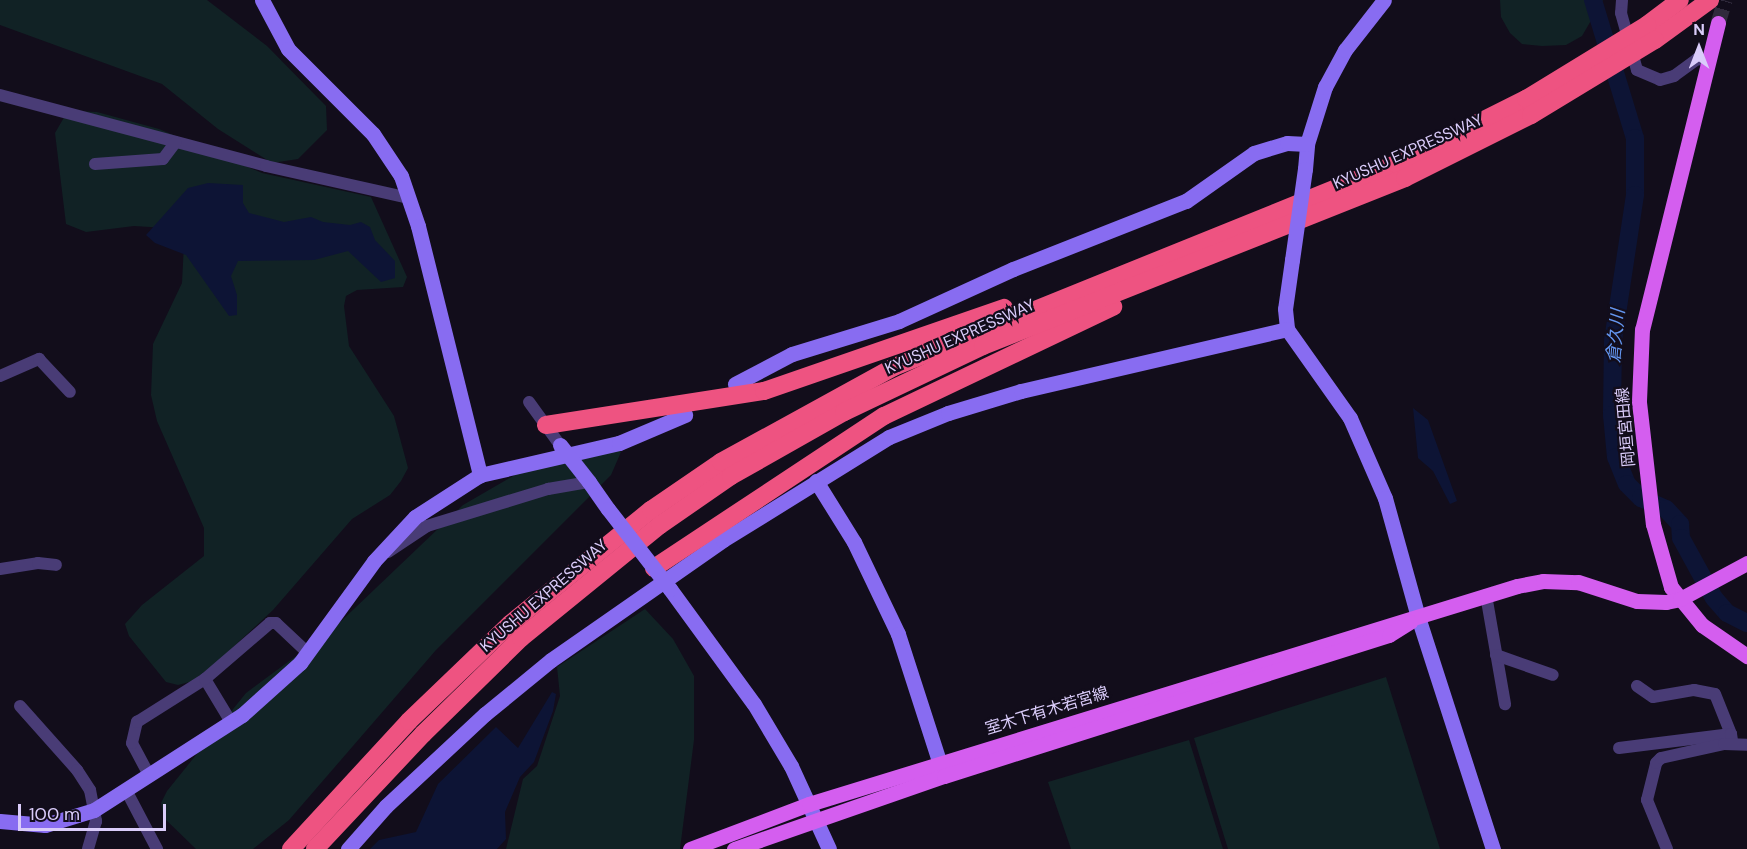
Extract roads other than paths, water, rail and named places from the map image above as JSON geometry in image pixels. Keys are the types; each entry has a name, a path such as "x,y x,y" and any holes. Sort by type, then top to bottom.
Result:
{"highway":[{"name":"KYUSHU EXPRESSWAY","path":"1651,32 1680,0"},
{"name":"KYUSHU EXPRESSWAY","path":"315,849 423,734 521,638 660,525 731,477 844,412 963,355 1406,178 1529,107 1651,32 1710,0"},
{"name":"KYUSHU EXPRESSWAY","path":"291,849 410,721 510,624 651,510 721,462 894,367 1396,164 1529,107"},
{"path":"546,425 764,391 795,383 915,336 1233,229"},
{"path":"660,564 884,416 1275,232"}],"main road":[{"name":"岡垣宮田線","path":"1718,23 1642,329 1639,402 1651,515 1671,587 1702,625 1747,656"},
{"name":"室木下有木若宮線","path":"690,849 809,804 942,770 1486,595 1530,583 1558,580 1596,585 1637,601 1680,599 1747,563"},
{"name":"室木下有木若宮線","path":"734,849 817,820 942,770"}],"street":[{"path":"262,0 288,50 373,134 390,156 410,198 480,475"},
{"path":"1384,0 1334,70 1307,144 1285,309 1287,329 1350,418 1385,498 1418,617 1493,849"},
{"path":"1622,0 1621,13 1637,70 1660,80 1674,76 1697,58 1707,60"},
{"path":"0,95 176,142 410,198"},
{"path":"95,164 163,159 176,142"},
{"path":"735,384 792,354 899,321 1013,269 1186,201 1254,153 1287,143 1307,144"},
{"path":"348,849 394,798 485,714 550,660 723,540 889,438 948,413 1095,372 1287,329"},
{"path":"0,376 39,359 70,392"},
{"path":"529,402 608,509 660,564 670,589 754,704 809,804 829,849"},
{"path":"0,821 45,825 94,810 231,722 267,695 308,653 374,561 415,517 480,475 619,443 685,415"},
{"path":"816,481 854,542 898,634 942,770"},
{"path":"374,561 427,526 548,489 589,482"},
{"path":"0,569 38,563 56,565"},
{"path":"1486,595 1505,704"},
{"path":"149,775 132,743 137,722 205,679 270,623 276,623 308,653"},
{"path":"1496,655 1553,675"},
{"path":"205,679 231,722"},
{"path":"1637,686 1653,697 1694,690 1715,694 1732,739"},
{"path":"20,706 77,770 90,790 96,821 88,849"},
{"path":"1667,849 1647,800 1656,763 1661,758 1732,739"},
{"path":"1619,748 1732,739 1747,746"},
{"path":"126,790 157,849"}],"water":[{"path":"208,183 243,185 243,203 249,213 284,222 311,217 323,222 350,225 361,222 370,227 375,240 395,261 395,278 381,282 348,251 314,260 238,261 231,276 237,295 237,315 229,316 186,255 155,243 146,235 188,188"},
{"path":"1413,408 1428,420 1457,501 1450,504 1433,471 1418,458"},
{"path":"552,692 556,694 553,711 534,762 520,777 505,812 506,839 497,849 370,849 379,840 416,832 438,784 496,727 518,748"}],"waterway":[{"name":"倉久川","path":"1593,0 1635,138 1635,195 1613,341 1612,415 1616,457 1627,484 1641,498 1666,509 1680,524 1681,538 1714,598 1727,613 1747,623"}],"tunnel":[{"path":"1718,23 1725,0"}]}
